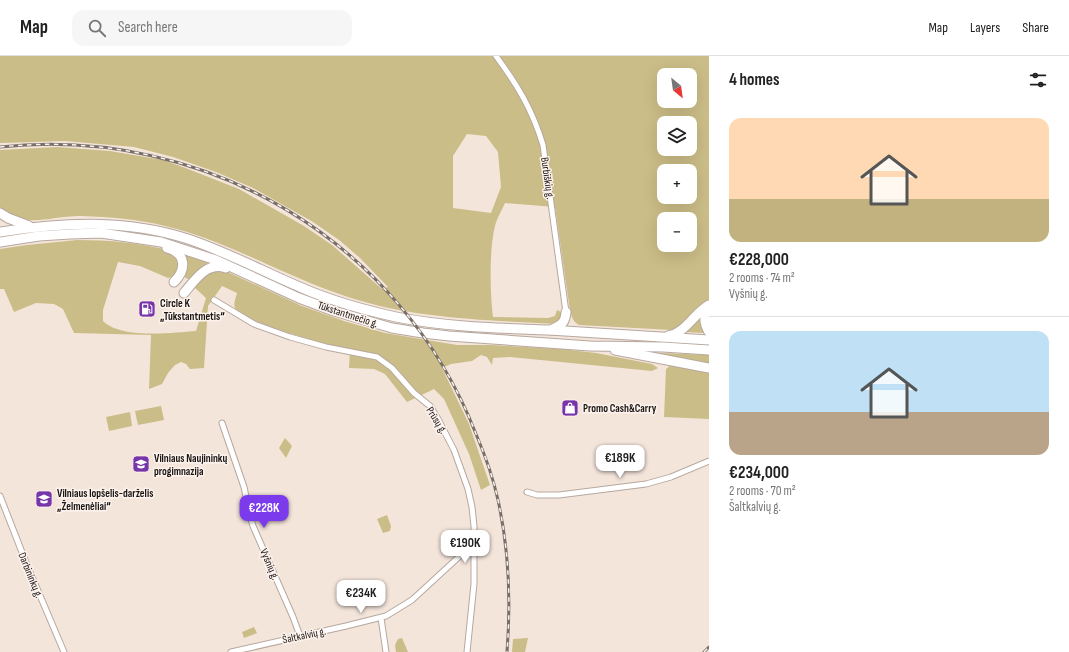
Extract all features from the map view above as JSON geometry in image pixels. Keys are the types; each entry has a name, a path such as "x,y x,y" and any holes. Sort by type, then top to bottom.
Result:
{"highway":[{"path":"0,213 8,218 31,227"},
{"name":"Tūkstantmečio g.","path":"0,232 31,227 68,224 132,226 188,239 220,251 303,289 362,309 396,317 452,326 550,330 709,340"},
{"name":"Tūkstantmečio g.","path":"0,242 40,236 100,233 161,242 184,248 216,260 299,298 334,311 392,328 449,336 590,346 663,346 709,350"},
{"path":"137,238 172,249 178,254 182,259 183,268 180,275 174,282"},
{"path":"184,293 205,270 212,267 218,266 235,272 249,274"},
{"path":"709,306 704,318 709,332"},
{"path":"662,337 671,336 682,330 703,308 709,306"},
{"path":"550,330 561,325 566,320 566,312"},
{"path":"566,312 571,321 582,332"},
{"path":"590,346 709,368"}],"street":[{"name":"Burbiškių g.","path":"496,56 526,100 537,124 543,145 566,312"},
{"name":"Prūsų g.","path":"214,300 254,324 290,337 326,347 377,357 392,368 414,393 430,406 451,444 468,489 472,507 474,526 474,584 468,652"},
{"name":"Vyšnių g.","path":"222,423 244,487 250,516 293,616 300,636"},
{"path":"527,492 537,495 559,495 646,484 671,477 709,461"},
{"name":"Darbininkų g.","path":"0,496 27,565 64,652"},
{"name":"Šaltkalvių g.","path":"231,652 381,618 394,612 412,600 462,554 474,550"},
{"path":"381,618 386,652"}],"shaded area":[{"path":"0,56 709,56 709,300 699,307 682,324 672,330 579,325 573,319 570,311 555,207 505,203 498,217 493,236 491,259 491,296 493,317 548,318 555,316 557,310 565,316 556,324 477,320 399,310 348,297 325,289 212,241 165,226 134,220 103,217 75,216 28,220 16,217 0,208 0,150 57,147 110,151 163,160 239,189 304,226 332,245 382,289 388,287 360,258 339,240 313,222 253,188 216,172 173,157 134,147 65,141 0,143","holes":["467,134 486,136 498,152 501,187 491,213 453,208 453,156"]},
{"path":"77,240 125,242 173,251 181,264 177,275 168,278 140,266 118,262 103,310 103,321 111,327 134,333 147,334 196,331 206,298 194,287 208,272 221,269 302,306 344,321 385,333 457,345 491,345 561,349 596,353 652,364 658,368 652,371 510,357 493,358 492,365 487,357 481,355 472,361 451,364 442,368 469,424 490,485 481,490 469,454 444,399 434,389 407,402 385,374 374,369 349,368 350,350 270,327 242,314 234,306 237,293 222,286 208,306 204,368 190,369 186,364 181,362 175,365 168,373 162,384 149,389 151,335 74,333 63,309 54,304 36,303 14,312 4,289 0,289 0,249"},
{"path":"184,254 208,263 190,280 184,277 187,265"},
{"path":"705,308 701,322 704,333 685,332"},
{"path":"639,352 709,355 709,365"},
{"path":"671,365 709,372 709,419 664,417 666,369"},
{"path":"161,406 164,420 138,425 135,411"},
{"path":"130,412 132,426 109,431 106,417"},
{"path":"285,438 292,446 286,458 279,448"},
{"path":"387,515 391,526 390,531 383,533 377,519"},
{"path":"254,627 257,633 244,638 242,632"},
{"path":"402,638 408,652 396,652 395,645 398,639"},
{"path":"528,638 525,652 512,652 513,639"}],"railway":[{"path":"0,147 76,145 150,155 221,177 287,210 346,253 399,305 442,365 476,434 486,458 496,491 505,538 509,595 507,652"},
{"path":"704,652 709,647"}],"place":[{"name":"Circle K „Tūkstantmetis“","path":"147,309"},
{"name":"Promo Cash&Carry","path":"570,408"},
{"name":"Vilniaus Naujininkų progimnazija","path":"141,464"},
{"name":"Vilniaus lopšelis-darželis „Želmenėliai“","path":"44,499"}]}
